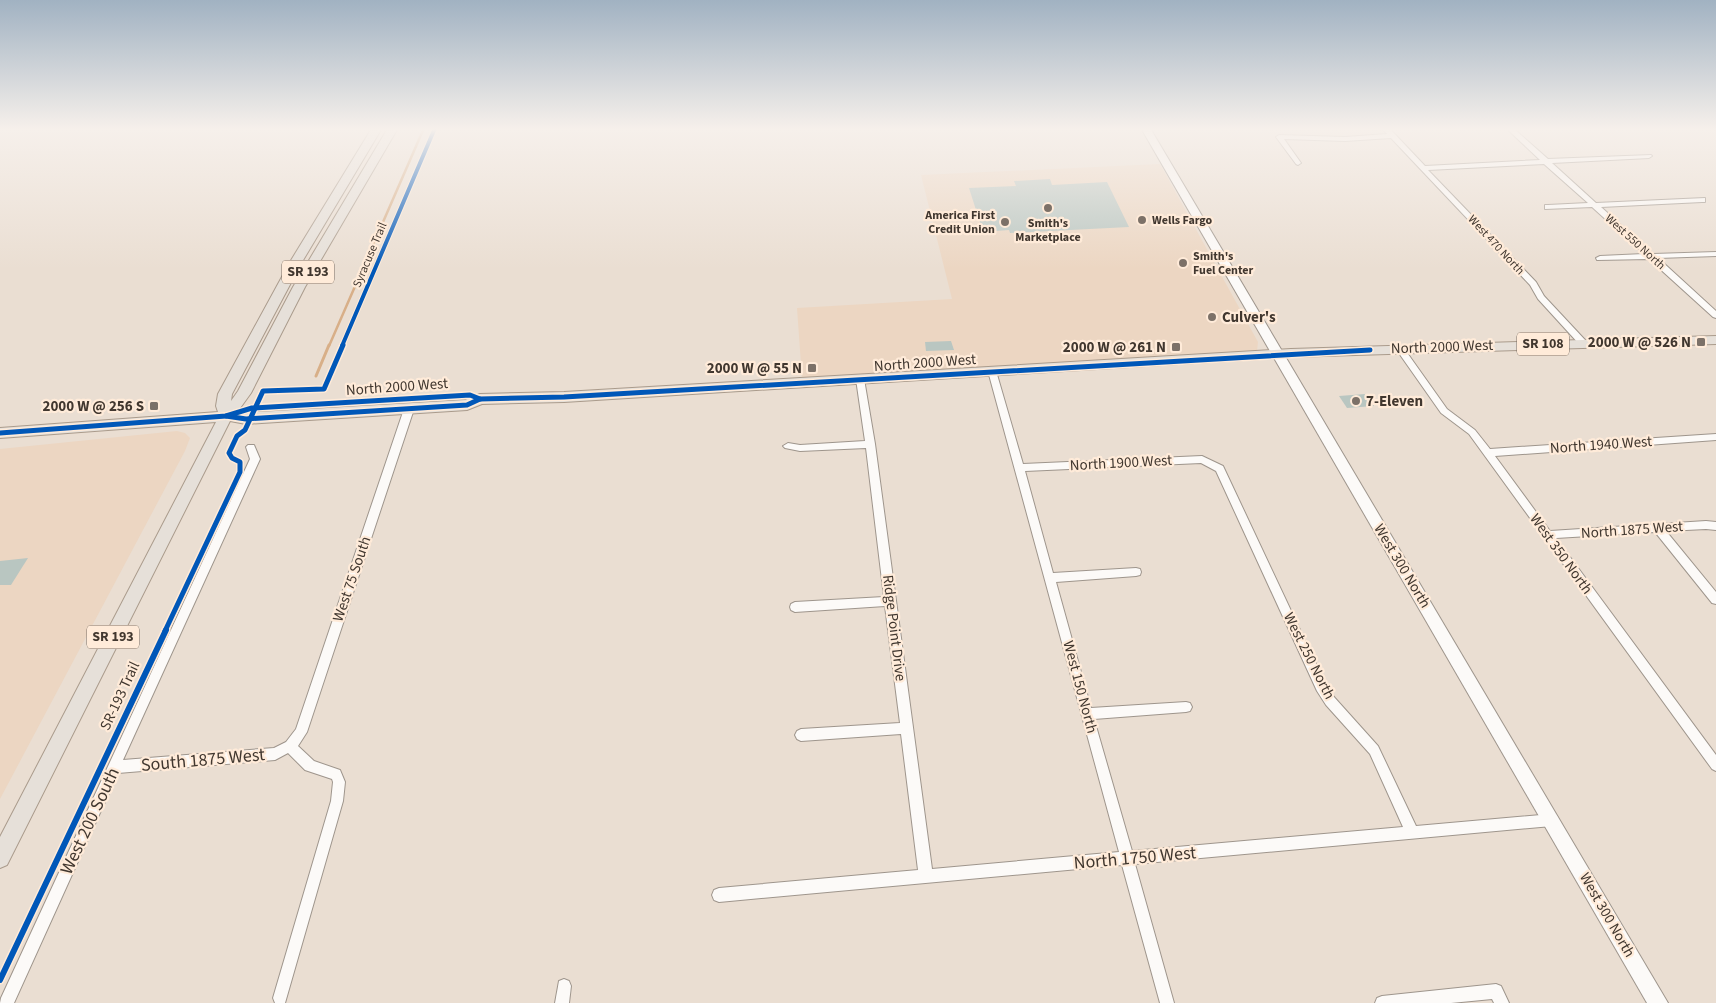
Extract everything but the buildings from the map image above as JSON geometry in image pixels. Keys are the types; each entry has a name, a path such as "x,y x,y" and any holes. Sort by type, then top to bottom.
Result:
{"main road":[{"name":"SR 193","path":"226,416 223,406 225,394 296,262 348,175"},
{"name":"SR 193","path":"0,858 226,416 244,393 299,287 365,175"},
{"name":"West 300 North","path":"1172,175 1658,1003"},
{"name":"North 2000 West","path":"226,416 252,408 470,395 480,399 564,397 1277,354 1716,340"},
{"name":"North 2000 West","path":"0,432 226,416 246,419 409,409 467,405 480,399"}],"street":[{"name":"West 470 North","path":"1429,175 1533,284 1542,297 1583,343"},
{"name":"West 550 North","path":"1560,175 1716,315"},
{"path":"1548,207 1702,200"},
{"path":"1600,258 1716,254"},
{"name":"West 350 North","path":"1400,349 1444,411 1472,432 1716,765"},
{"name":"West 150 North","path":"992,371 1167,1003"},
{"name":"Ridge Point Drive","path":"860,380 926,876"},
{"name":"West 75 South","path":"290,746 301,732 409,409"},
{"name":"North 1940 West","path":"1487,453 1716,437"},
{"path":"788,446 800,448 870,444"},
{"name":"West 200 South","path":"6,1003 255,459 251,447"},
{"name":"North 1900 West","path":"1020,468 1202,459 1220,469"},
{"name":"West 250 North","path":"1220,469 1322,687 1330,701 1374,750 1413,833"},
{"name":"North 1875 West","path":"1547,535 1706,525 1716,526"},
{"path":"1657,528 1716,600"},
{"path":"1050,578 1136,572"},
{"path":"795,607 890,601"},
{"path":"1088,714 1186,707"},
{"path":"800,735 907,728"},
{"path":"280,998 337,801 339,782 336,774 318,770 304,763 290,746"},
{"name":"South 1875 West","path":"115,767 275,754 290,746"},
{"name":"North 1750 West","path":"718,895 1552,820"},
{"path":"562,1003 564,986"},
{"path":"1382,1003 1499,997"}],"shaded area":[{"path":"921,175 1166,175 1258,342 1257,351 802,378 797,308 952,299"},
{"path":"177,431 185,433 190,438 185,451 0,799 0,449"}],"waterway":[{"path":"329,346 404,175"},
{"path":"316,376 329,345"}],"cycle path":[{"name":"Syracuse Trail","path":"0,980 240,472 240,462 232,458 229,453 237,436 245,430 263,391 324,389 415,175"},
{"path":"226,416 246,419 467,405 480,399 564,397 1370,350"},
{"path":"0,433 226,416 252,408 470,395 480,399"}],"place":[{"name":"Smith's Marketplace","path":"1048,208"},
{"name":"Wells Fargo","path":"1142,220"},
{"name":"America First Credit Union","path":"1005,222"},
{"name":"Smith's Fuel Center","path":"1183,263"},
{"name":"Culver's","path":"1212,317"},
{"name":"2000 W @ 526 N","path":"1701,342"},
{"name":"2000 W @ 261 N","path":"1176,347"},
{"name":"2000 W @ 55 N","path":"812,368"},
{"name":"7-Eleven","path":"1356,401"},
{"name":"2000 W @ 256 S","path":"154,406"}]}
